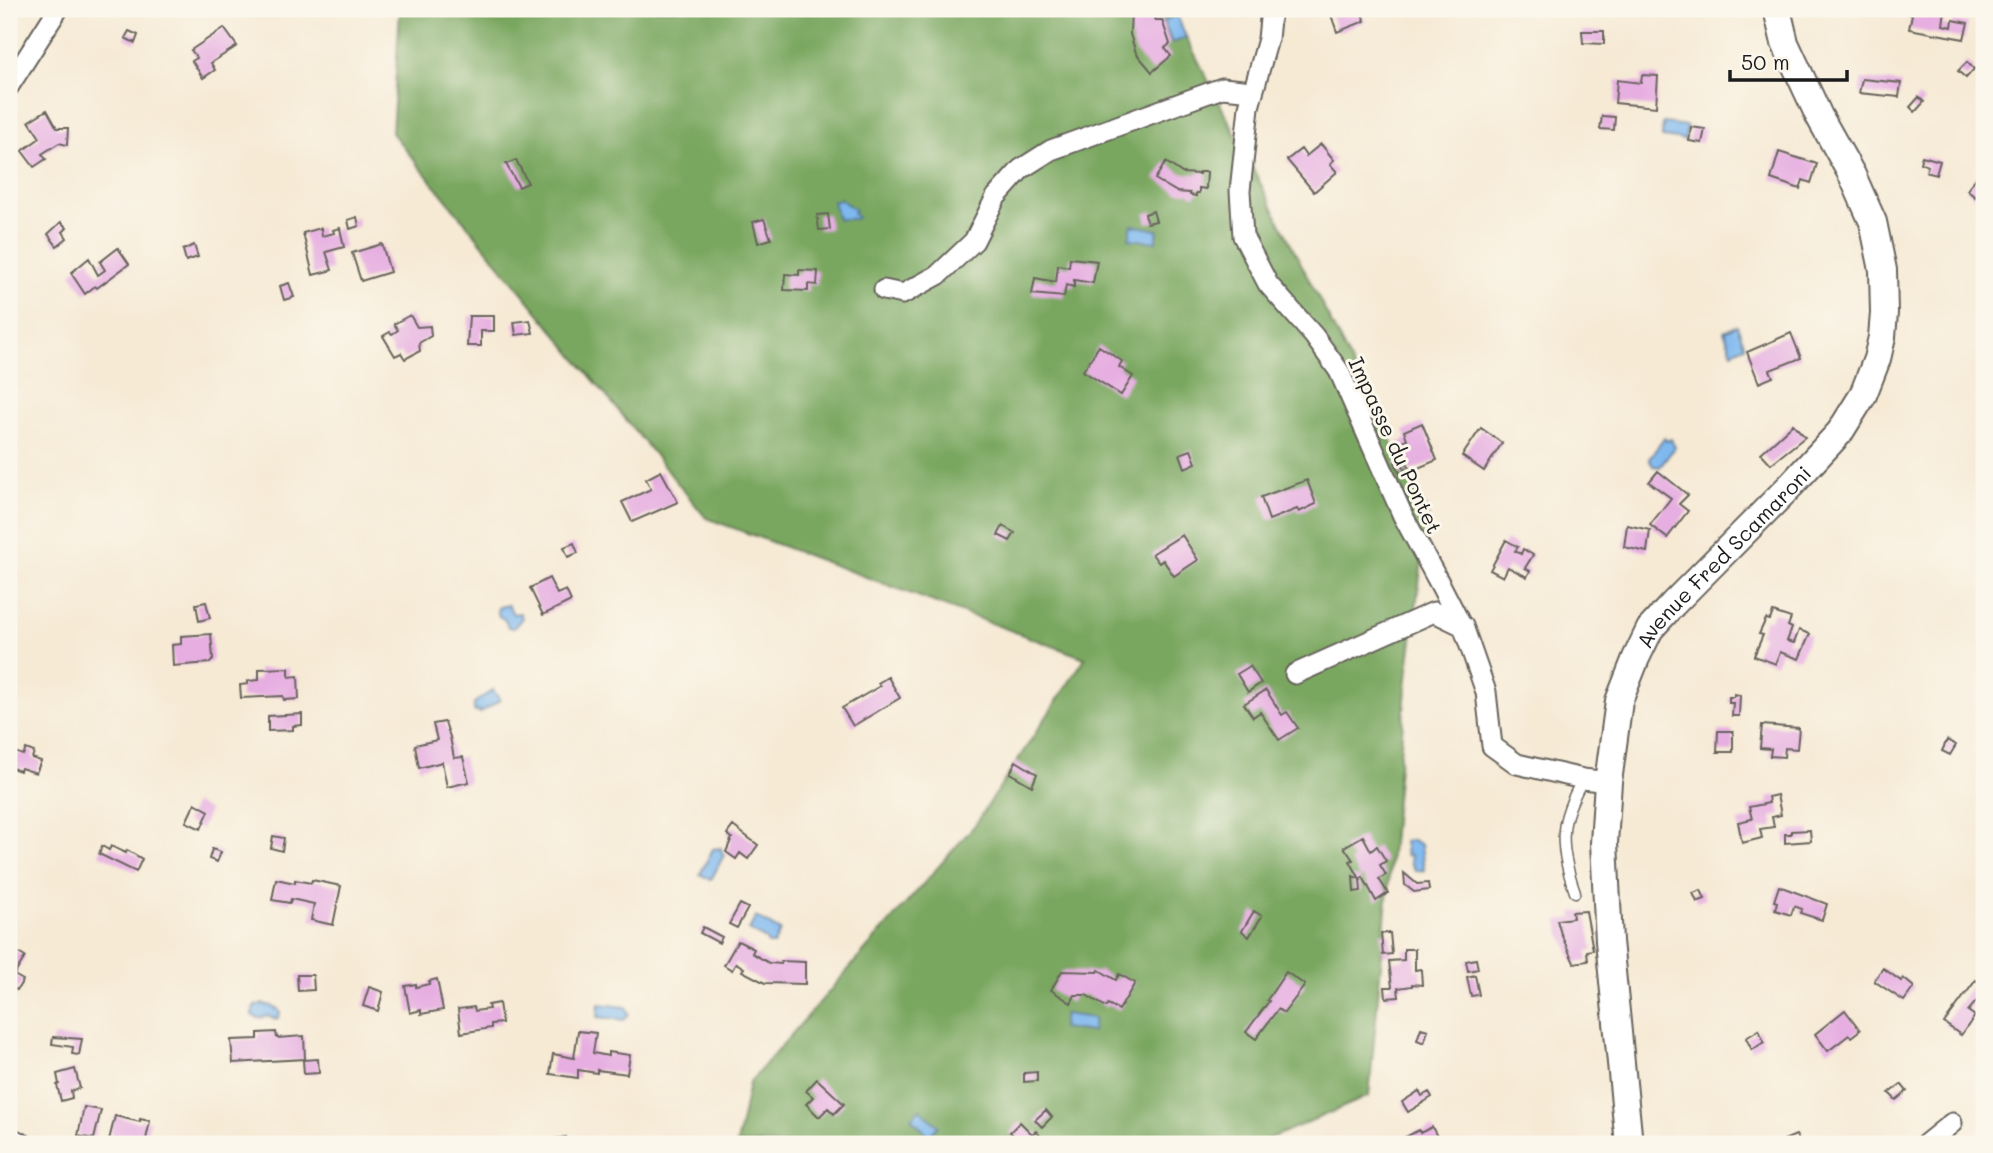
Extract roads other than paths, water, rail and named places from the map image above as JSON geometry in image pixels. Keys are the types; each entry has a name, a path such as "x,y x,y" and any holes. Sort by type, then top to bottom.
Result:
{"main road":[{"name":"Avenue Fred Scamaroni","path":"1629,1144 1609,941 1604,843 1595,780 1619,701 1650,629 1840,432 1863,395 1877,359 1883,325 1883,270 1873,222 1785,43 1777,9"}],"street":[{"path":"9,86 58,9"},
{"name":"Impasse du Pontet","path":"1271,9 1268,39 1249,107 1240,191 1243,236 1268,284 1314,336 1339,371 1403,516 1462,626 1486,692 1492,746 1517,764 1595,780"},
{"path":"884,290 903,294 938,275 974,241 996,197 1021,169 1051,150 1222,88 1253,94"},
{"path":"1295,674 1434,612 1461,625"},
{"path":"1926,1144 1952,1124"},
{"path":"9,1137 23,1144"}],"lane":[{"path":"1575,892 1568,872 1563,832 1573,797 1595,780"}],"water":[{"path":"1177,15 1186,38 1172,43 1163,21"},
{"path":"1663,123 1687,126 1685,140 1662,137"},
{"path":"840,199 855,210 855,219 837,217 833,201"},
{"path":"1132,225 1158,230 1156,242 1129,239"},
{"path":"1737,325 1745,346 1732,352 1724,331"},
{"path":"1664,438 1667,441 1671,439 1675,447 1660,467 1653,466 1649,459"},
{"path":"508,605 513,614 520,613 522,618 514,628 508,627 497,610"},
{"path":"493,690 500,700 480,713 475,712 474,703"},
{"path":"1413,840 1421,845 1424,870 1415,871 1410,855 1406,855 1404,841"},
{"path":"721,848 724,855 711,880 700,874 713,849"},
{"path":"756,917 780,931 774,944 768,944 749,930"},
{"path":"262,1004 277,1008 280,1012 279,1018 258,1018 252,1015 255,1006"},
{"path":"599,1004 626,1007 629,1014 624,1020 598,1017"},
{"path":"1064,1014 1094,1018 1092,1032 1062,1028"},
{"path":"920,1109 938,1126 929,1136 911,1118"}]}
